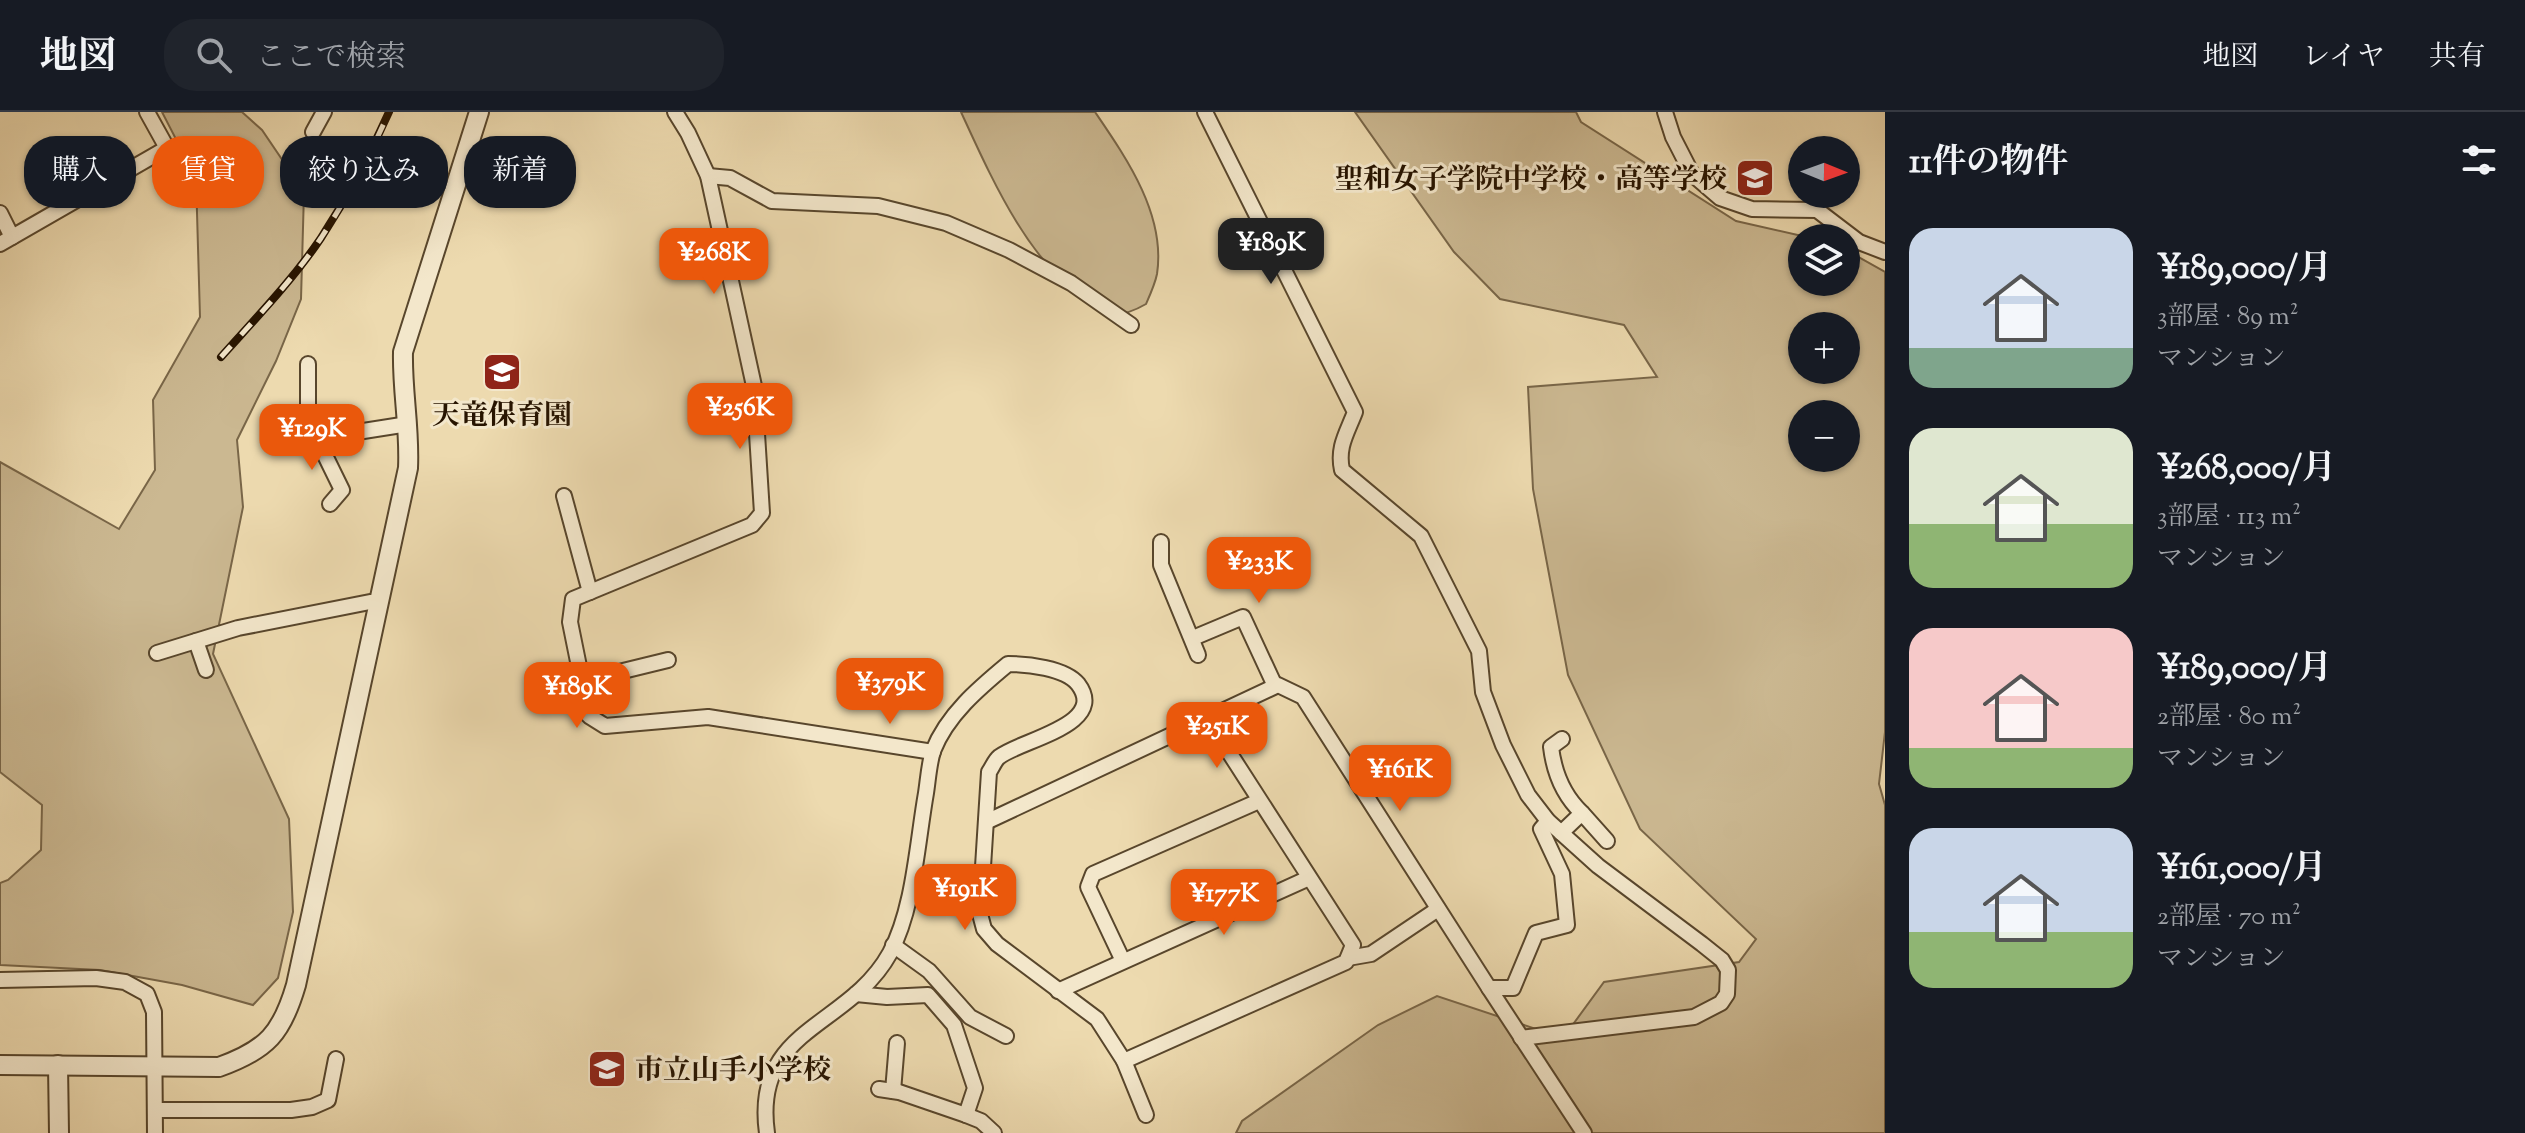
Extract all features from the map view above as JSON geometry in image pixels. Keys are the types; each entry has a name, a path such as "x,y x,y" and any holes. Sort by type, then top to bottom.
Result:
{"street":[{"path":"0,213 6,240 167,148 147,112"},
{"path":"313,132 324,112"},
{"path":"0,1065 219,1067 243,1059 272,1038 287,1017 408,468 403,352 479,112"},
{"path":"675,112 708,176 754,386 762,513 752,525 573,599 570,622 589,716 605,726 708,717 933,752"},
{"path":"1205,112 1355,412 1341,442 1339,456 1342,470 1421,536 1479,651 1483,692 1503,745 1528,795 1548,821 1598,866 1722,960 1728,970 1727,994 1712,1009 1694,1017 1521,1038"},
{"path":"1665,112 1673,137 1692,174 1720,198 1752,209 1817,210 1859,242 1885,252"},
{"path":"708,176 730,178 772,201 878,206 946,223 1009,250 1071,283 1131,325"},
{"path":"308,364 308,447 357,432 408,424"},
{"path":"319,443 342,490 330,504"},
{"path":"564,496 590,592"},
{"path":"1161,542 1161,565 1198,655"},
{"path":"157,653 238,628 379,602"},
{"path":"1193,638 1243,617 1275,686"},
{"path":"196,641 206,670"},
{"path":"582,681 668,660"},
{"path":"767,1133 764,1109 766,1091 775,1065 784,1052 867,986 904,922 933,752 951,720 971,696 1008,664 1023,664 1064,674 1076,682 1084,695 1083,710 1073,722 999,757 989,772 980,914 984,929 997,944 1097,1019 1124,1061 1146,1115"},
{"path":"986,822 1275,686 1303,697 1584,1133"},
{"path":"1124,1061 1346,962 1353,945 1207,718"},
{"path":"1562,739 1551,747 1552,760 1567,799 1607,841"},
{"path":"1123,961 1088,887 1093,874 1259,801"},
{"path":"1561,833 1582,813"},
{"path":"1489,988 1513,988 1536,933 1567,925 1562,874 1541,829 1548,821"},
{"path":"1058,991 1309,878"},
{"path":"1348,958 1371,954 1438,909"},
{"path":"893,945 929,971 970,1017 1006,1036"},
{"path":"0,980 96,978 125,982 147,994 154,1012 155,1133"},
{"path":"856,994 887,997 928,995 939,1007 954,1025 975,1088 966,1115"},
{"path":"897,1043 886,1090 966,1115 981,1121 994,1133"},
{"path":"155,1110 291,1110 312,1107 328,1100 336,1059"},
{"path":"58,1065 59,1133"}],"shaded area":[{"path":"162,112 242,112 262,130 280,157 280,208 304,208 301,299 276,361 237,440 243,507 213,654 289,819 293,912 278,978 253,1005 182,985 100,970 0,965 0,883 8,880 41,850 42,805 0,772 0,462 119,529 155,470 153,400 200,317 197,208 264,208 264,136 174,136"},
{"path":"961,112 1095,112 1131,168 1156,230 1157,274 1146,304 1127,313 1106,313 1068,286 1030,242 1014,217"},
{"path":"1355,112 1576,112 1581,122 1736,221 1788,233 1788,296 1860,296 1860,258 1885,272 1885,732 1879,784 1885,805 1885,1133 1236,1133 1242,1121 1378,1025 1437,996 1563,1038 1604,982 1739,962 1756,939 1640,829 1568,675 1533,489 1528,387 1657,377 1624,325 1500,299 1454,252"}],"railway":[{"path":"221,357 286,285 321,238 358,176 389,112"}],"place":[{"name":"聖和女子学院中学校・高等学校","path":"1755,178"},
{"name":"天竜保育園","path":"502,372"},
{"name":"市立山手小学校","path":"607,1069"}]}
